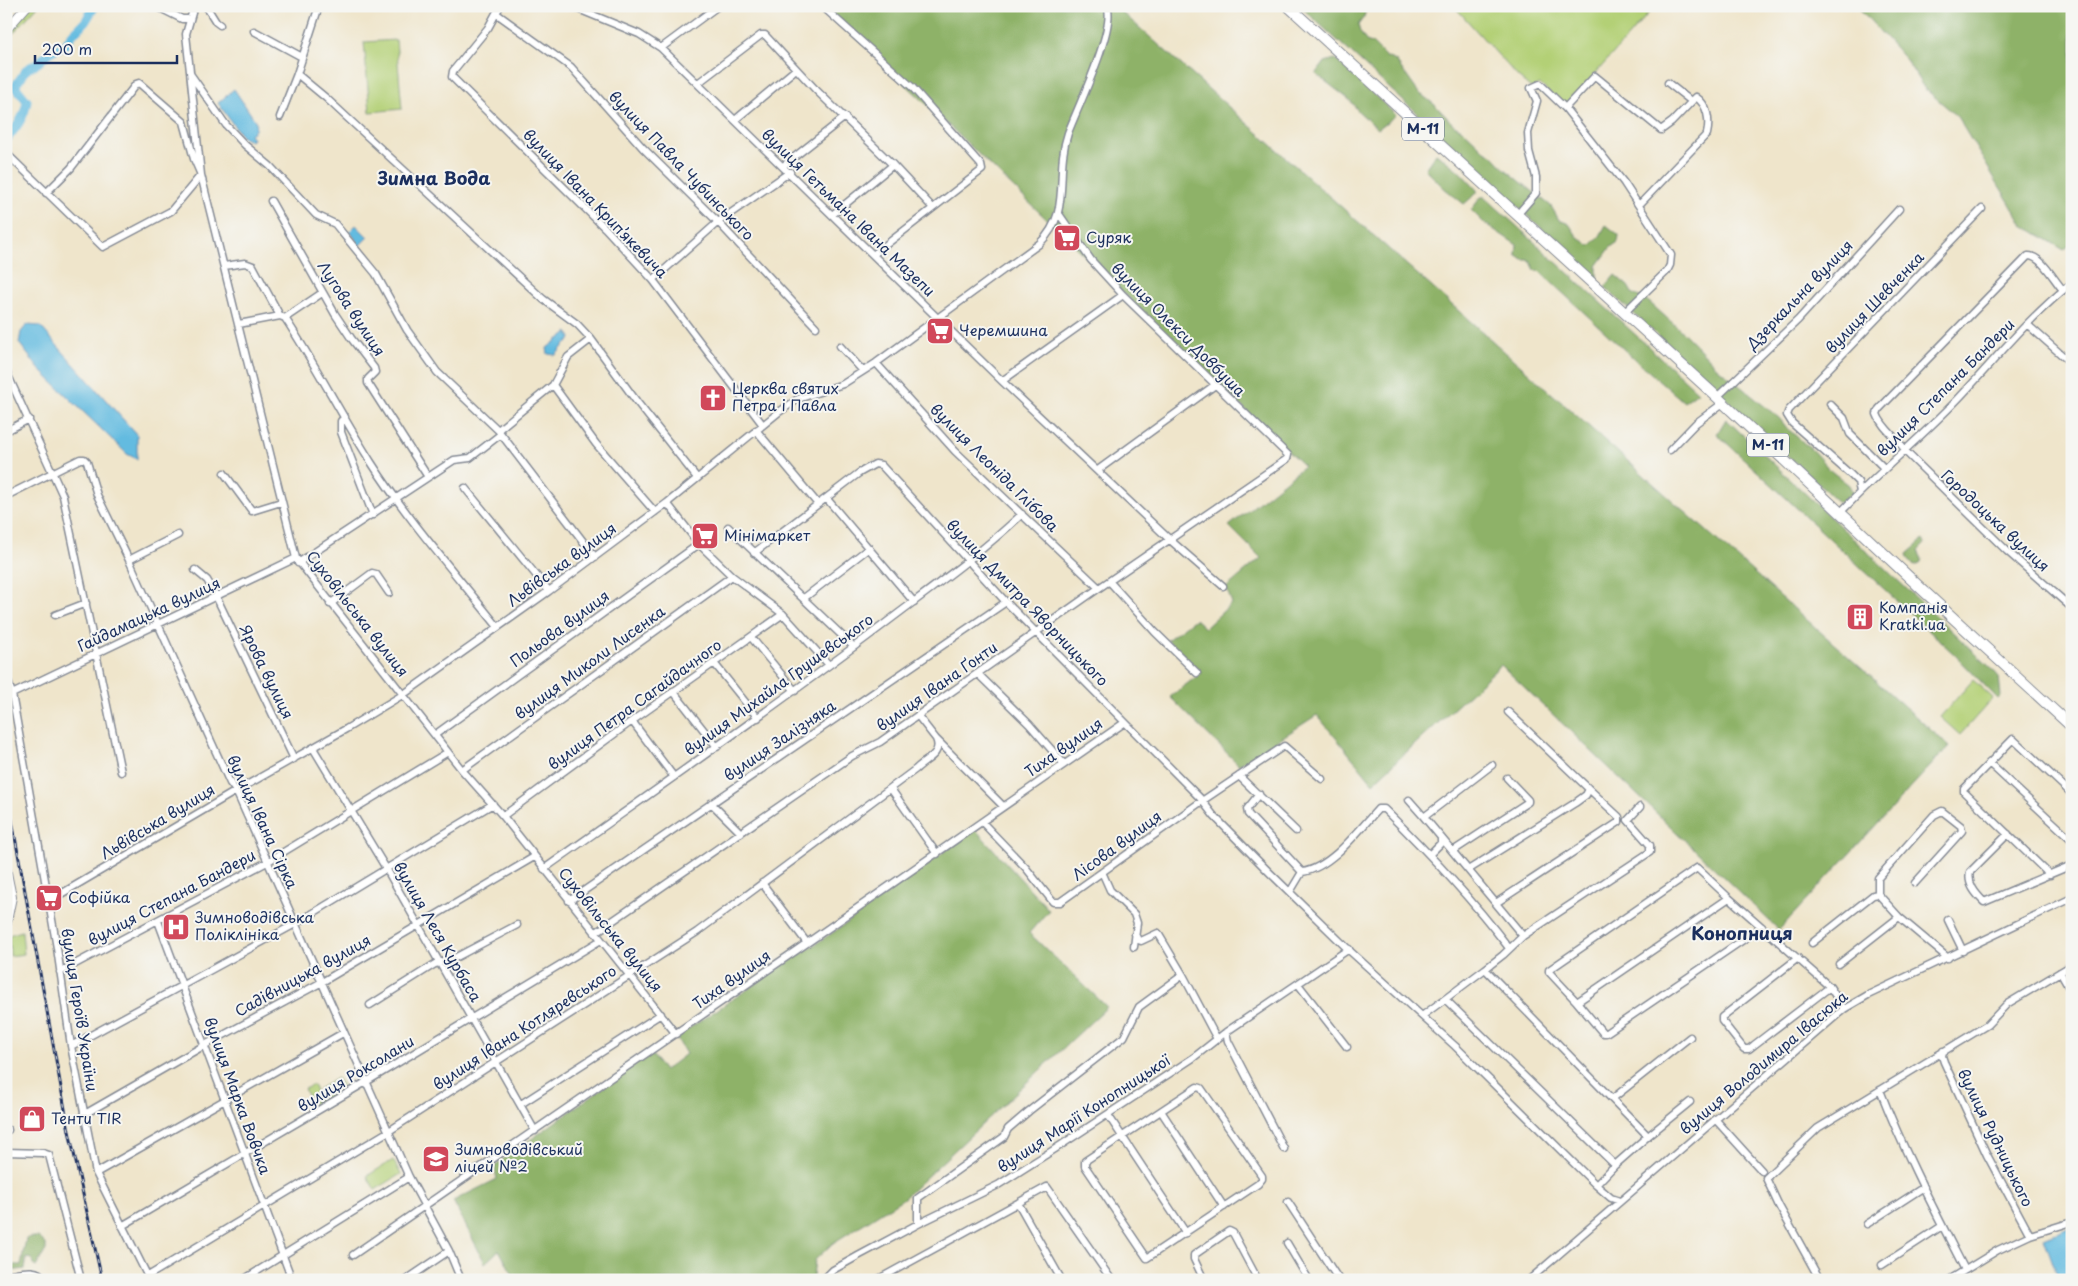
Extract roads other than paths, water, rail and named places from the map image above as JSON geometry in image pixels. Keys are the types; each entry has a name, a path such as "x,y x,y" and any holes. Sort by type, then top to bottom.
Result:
{"highway":[{"name":"М-11","path":"1288,6 1720,400 2072,727"}],"main road":[{"path":"6,30 27,6"},
{"path":"6,868 9,900 6,926"}],"street":[{"path":"156,6 182,19 189,19"},
{"name":"Суховільська вулиця","path":"194,6 186,34 201,176 297,560 330,604 436,734 462,770 493,804 676,1034"},
{"path":"206,6 220,25"},
{"path":"280,117 297,74 319,6"},
{"path":"497,14 500,6"},
{"name":"вулиця Гетьмана Івана Мазепи","path":"570,6 587,10 639,34 661,48 1002,381 1169,539 1223,586"},
{"path":"661,48 718,6"},
{"path":"822,6 912,87 982,165 982,170 874,254"},
{"path":"1059,214 1062,157 1068,134 1105,39 1109,23 1109,10 1107,6"},
{"name":"вулиця Івана Крипʼякевича","path":"497,14 453,71 452,77 454,81 605,228 653,280 763,424"},
{"name":"вулиця Павла Чубинського","path":"497,14 571,67 642,148 718,222 816,327"},
{"path":"254,31 302,57"},
{"path":"698,83 763,34 932,207"},
{"path":"735,120 796,69"},
{"path":"190,74 226,124 245,145 270,166 316,216 335,224 376,274 407,330 437,372 499,432 595,557"},
{"path":"297,74 326,98 543,298 577,324 591,338 637,402 697,478"},
{"path":"1565,108 1594,76 1661,130 1672,122 1691,101 1696,97 1699,99 1707,112 1709,124 1707,134 1639,205"},
{"path":"7,154 102,247 172,211 201,176 194,159 184,122 140,83 136,84 71,168 46,192"},
{"path":"1668,83 1691,101"},
{"path":"1517,216 1536,193 1536,177 1529,151 1528,133 1537,101 1531,88 1540,84 1565,108 1639,205 1671,255 1670,265 1651,288 1624,313"},
{"path":"783,166 845,116"},
{"path":"832,215 893,165"},
{"path":"653,280 718,222 790,172"},
{"name":"Лугова вулиця","path":"271,202 322,292 351,338 374,368 375,372 368,379 368,383 428,478"},
{"name":"Дзеркальна вулиця","path":"1720,400 1798,320 1899,209"},
{"name":"вулиця Шевченка","path":"1860,492 1858,482 1792,423 1787,415 1865,330 1982,209"},
{"name":"вулиця Олекси Довбуша","path":"1059,214 1091,260 1123,295 1288,455"},
{"name":"Львівська вулиця","path":"48,901 404,694 595,557 667,503 763,424 798,399 843,384 876,364 938,319 1040,244 1049,235 1059,214"},
{"name":"Городоцька вулиця","path":"2068,288 2050,275 2038,258 2034,255 2028,256 1879,408 1877,414 1878,418 1906,448 1908,454 1958,504 2072,608"},
{"path":"224,266 245,263 253,266 370,461 396,499 498,627"},
{"name":"вулиця Степана Бандери","path":"1840,513 1884,468 1958,399 2028,325 2068,288"},
{"path":"239,324 283,317 322,292"},
{"path":"1002,381 1123,295"},
{"path":"2028,325 2072,364"},
{"path":"591,338 568,357 553,385 596,444 655,512"},
{"path":"840,346 863,371"},
{"name":"вулиця Леоніда Глібова","path":"876,364 955,451 1099,588"},
{"path":"6,371 9,384 29,419 63,496 121,772"},
{"name":"Гайдамацька вулиця","path":"12,694 297,560 373,515 454,460 470,458 553,385"},
{"path":"1098,470 1215,385"},
{"path":"1670,450 1720,400"},
{"path":"1830,404 1844,418 1850,434 1884,468"},
{"path":"345,417 341,421 341,432 373,515"},
{"path":"6,431 29,419"},
{"path":"756,430 817,503"},
{"name":"вулиця Івана Ґонти","path":"595,933 852,756 870,749 918,716 1286,459 1288,455"},
{"name":"вулиця Івана Сірка","path":"54,473 80,459 84,459 96,495 129,560 230,784 236,791 409,1177 449,1251 461,1280"},
{"name":"вулиця Дмитра Яворницького","path":"827,499 859,473 875,464 881,465 1006,602 1348,950 1495,1084 1596,1185 1611,1198 1620,1201"},
{"path":"6,496 54,473"},
{"path":"224,473 252,511 281,502"},
{"path":"465,488 549,591"},
{"path":"754,553 817,503 827,499 914,602"},
{"path":"667,503 699,544 732,576 783,614 829,665"},
{"name":"вулиця Михайла Грушевського","path":"544,868 758,718 854,647 968,561 1022,514"},
{"path":"728,527 854,647"},
{"path":"129,560 178,535"},
{"name":"Польова вулиця","path":"436,734 699,544"},
{"path":"804,598 869,548"},
{"name":"Ярова вулиця","path":"195,570 207,580 217,597 294,759"},
{"path":"330,604 372,573 376,574 389,594"},
{"name":"вулиця Миколи Лисенка","path":"462,770 732,576"},
{"path":"1108,582 1197,673"},
{"name":"вулиця Залізняка","path":"569,901 1006,602"},
{"path":"55,615 86,603"},
{"name":"вулиця Петра Сагайдачного","path":"502,816 673,691 783,614"},
{"path":"751,637 795,690"},
{"path":"714,663 758,718"},
{"path":"978,674 1029,724 1064,764"},
{"name":"вулиця Героїв України","path":"6,675 12,694 83,1115 96,1173 148,1278"},
{"path":"673,691 717,747"},
{"path":"1496,903 1619,822 1620,817 1508,712"},
{"path":"918,716 936,739 1003,806"},
{"path":"632,721 674,777"},
{"name":"Тиха вулиця","path":"353,1255 676,1034 1124,723"},
{"name":"вулиця Івана Котляревського","path":"148,1278 389,1130 697,932 891,789 938,751 939,745 936,739"},
{"path":"2050,875 1964,792 1965,787 2013,739 2072,794"},
{"name":"Лісова вулиця","path":"982,822 1026,868 1053,902 1060,902 1284,746 1322,778"},
{"name":"вулиця Леся Курбаса","path":"313,748 387,870 522,1104 535,1130"},
{"name":"вулиця Степана Бандери","path":"60,972 267,862 448,752"},
{"path":"1989,763 2072,840"},
{"path":"1424,817 1492,765"},
{"path":"1239,776 1296,831"},
{"path":"1453,851 1528,802 1506,778"},
{"path":"891,789 936,854"},
{"path":"1468,870 1575,803 1586,795 1589,789"},
{"path":"1259,794 1247,809 1248,814 1302,872"},
{"path":"1409,800 1523,936"},
{"path":"711,803 741,833"},
{"path":"71,1046 295,924 387,870 493,804"},
{"path":"1422,1016 1503,956 1523,936 1650,852 1650,846 1628,820 1640,807"},
{"path":"1290,892 1302,872 1315,869 1327,862 1381,808 1430,854 1482,912 1509,948"},
{"path":"1915,883 1962,831 1961,826 1942,811 1934,815 1878,878 1878,894 1899,917 1948,958"},
{"path":"2008,834 1970,872 1968,877 1970,884 1982,900 1987,902 2072,864"},
{"path":"1430,854 1441,843 1441,839"},
{"name":"Садівницька вулиця","path":"83,1115 95,1106 322,982 534,856"},
{"path":"1762,927 1606,1033 1603,1033 1549,972 1549,970 1696,868 1830,987 1844,1009"},
{"path":"1102,872 1110,890 1134,914 1137,923 1134,948"},
{"path":"762,883 807,943"},
{"path":"1812,943 1873,895 1878,894"},
{"path":"1577,1002 1729,898"},
{"name":"вулиця Володимира Івасюка","path":"1529,1280 1844,1009 1868,995 2072,898"},
{"path":"1839,964 1899,917"},
{"path":"1948,920 1963,951"},
{"name":"вулиця Марка Вовчка","path":"158,921 292,1280"},
{"path":"370,1005 429,968 449,961 517,925"},
{"path":"1135,934 1138,940 1141,941 1158,933 1217,1039"},
{"name":"вулиця Роксолани","path":"122,1226 472,1019 601,940"},
{"name":"вулиця Марії Конопницької","path":"823,1280 833,1270 918,1224 998,1185 1193,1058 1226,1032 1348,950"},
{"path":"1798,958 1722,1017 1722,1021 1744,1049 1754,1045 1830,987"},
{"path":"1820,1280 1779,1206 1766,1178 1818,1128 1987,1025 2007,1004 2072,965"},
{"path":"1486,969 1648,1136"},
{"path":"2060,972 2072,993"},
{"path":"918,1224 918,1198 1004,1137 1008,1129 1029,1111 1124,1037 1139,1007 1183,975"},
{"path":"1298,984 1347,1047"},
{"path":"1445,999 1615,1165"},
{"path":"522,1104 661,1014"},
{"path":"1226,1032 1228,1041 1284,1149"},
{"path":"96,1173 343,1033"},
{"path":"1612,1099 1690,1037"},
{"name":"вулиця Рудницького","path":"1943,1051 1944,1062 1987,1155 2030,1235"},
{"path":"1197,1087 1201,1088 1262,1176 1258,1184 1149,1258 1144,1258 1084,1164 1085,1161 1123,1136 1197,1087"},
{"path":"1880,1090 1889,1114 1942,1226 1966,1270"},
{"path":"1596,1185 1615,1165 1690,1102"},
{"path":"1161,1111 1224,1207"},
{"path":"1108,1115 1186,1233"},
{"path":"1715,1119 1762,1170"},
{"path":"6,1152 43,1153 49,1155 81,1280"},
{"path":"243,1280 409,1177"},
{"path":"1867,1224 1924,1187"},
{"path":"876,1280 1044,1188 1050,1189 1111,1279"},
{"path":"1288,1202 1339,1280"},
{"path":"1018,1203 1061,1279"},
{"path":"1950,1280 1998,1250 2030,1235 2072,1222"},
{"path":"1882,1265 1942,1226"},
{"path":"1204,1280 1194,1255 1231,1231 1258,1280"},
{"path":"1287,1243 1309,1280"},
{"path":"406,1280 449,1251"},
{"path":"6,1275 30,1271 42,1275 45,1280"}],"water":[{"path":"234,89 256,122 255,130 250,134 253,139 251,141 242,137 218,103"},
{"path":"356,225 368,237 359,246 350,231"},
{"path":"27,325 40,326 137,435 137,459 127,454 39,369 19,343 21,332"},
{"path":"568,332 571,338 569,342 556,355 548,354 547,348"},
{"path":"2071,1227 2072,1278 2059,1280 2044,1238"}],"waterway":[{"name":"Зимна Вода","path":"6,140 17,127 26,107 27,101 15,86 27,69 38,63 50,52 65,45 85,22 95,6"}],"railway":[{"path":"6,788 69,1131 102,1280"}],"place":[{"name":"Суряк","path":"1067,238"},
{"name":"Черемшина","path":"940,331"},
{"name":"Церква святих Петра і Павла","path":"713,398"},
{"name":"Мінімаркет","path":"705,536"},
{"name":"Компанія Kratki.ua","path":"1860,617"},
{"name":"Софійка","path":"49,898"},
{"name":"Зимноводівська Поліклініка","path":"176,927"},
{"name":"Тенти TIR","path":"32,1119"},
{"name":"Зимноводівський ліцей №2","path":"436,1159"}],"district":[{"name":"Зимна Вода","path":"434,179"},
{"name":"Конопниця","path":"1742,934"}]}
